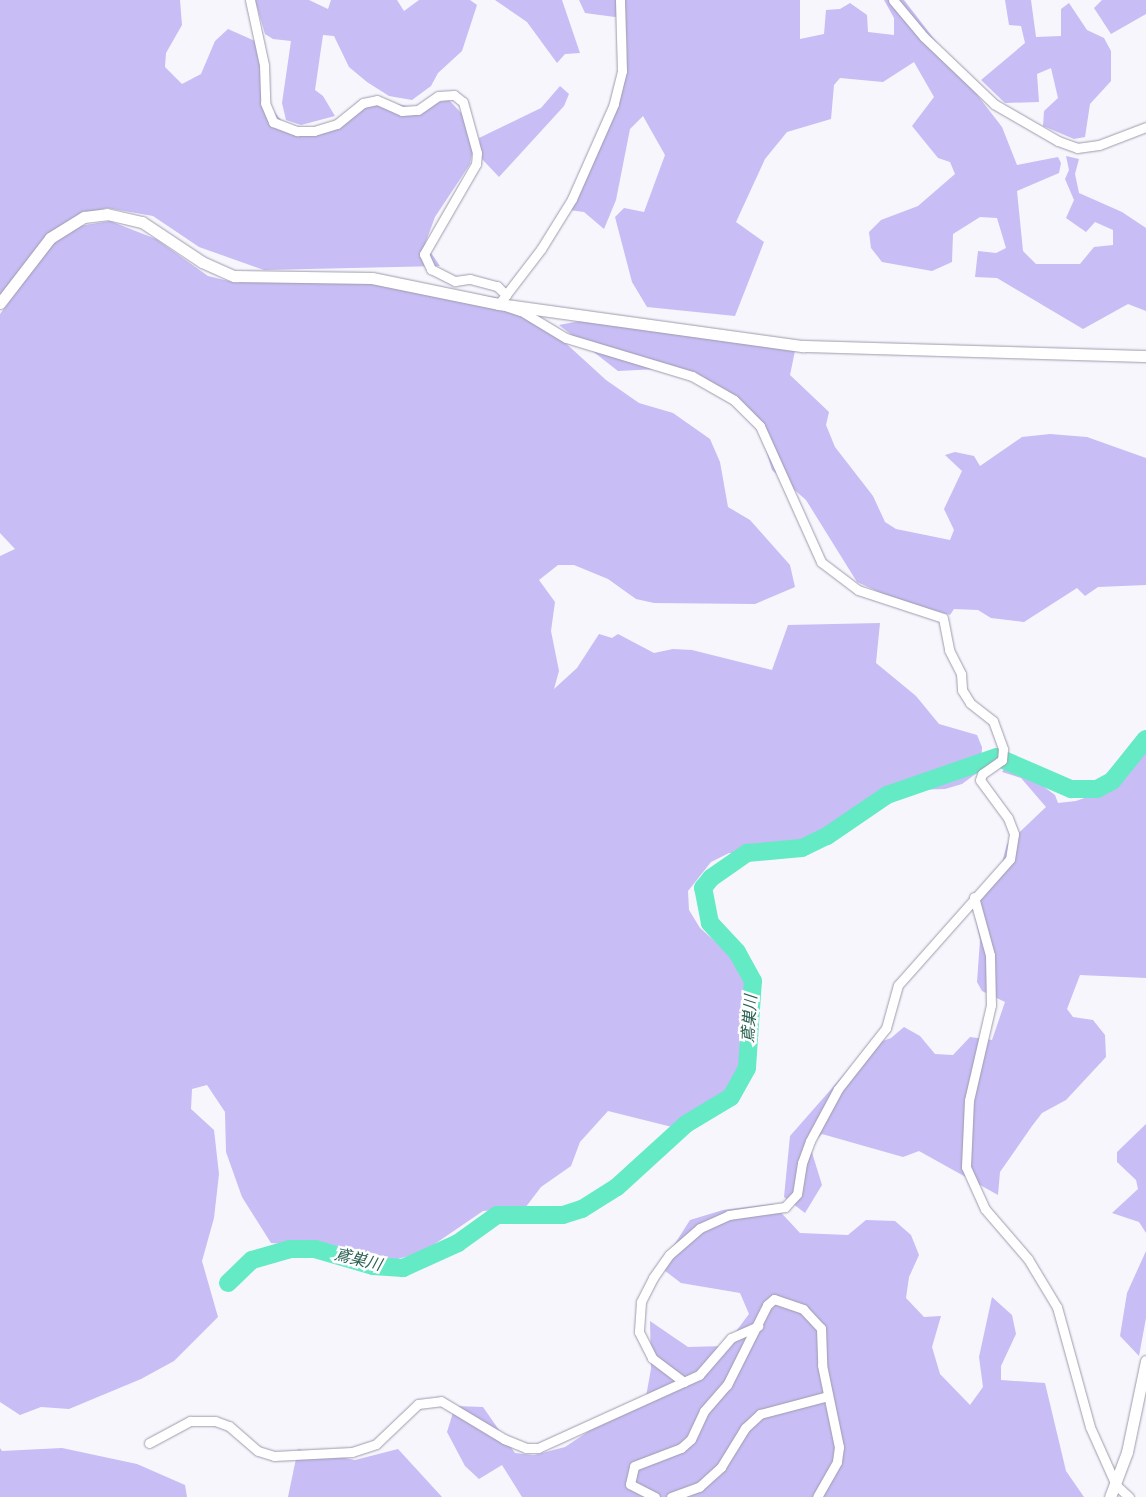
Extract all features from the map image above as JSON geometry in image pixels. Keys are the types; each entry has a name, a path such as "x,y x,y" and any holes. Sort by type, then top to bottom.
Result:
{"street":[{"path":"250,0 264,65 265,103 273,122 297,131 314,131 337,124 363,103 377,100 402,111 418,110 438,96 454,95 463,102 477,153 476,164 424,254 431,269 455,281 470,280 496,286 503,299 566,338 692,376 734,400 771,443 802,526 821,562 858,590 943,618 949,650 961,674 962,690 970,703 992,721 1003,748 1002,760 982,774 980,780 1008,818 1014,834 1010,859 974,897 898,985 886,1028 838,1089 810,1141 802,1163 797,1194 780,1209 729,1215 700,1228 669,1254 652,1278 641,1302 640,1332 652,1358 684,1382"},
{"path":"503,299 572,199 614,104 622,71 620,0"},
{"path":"893,0 924,37 994,104 1058,141 1077,148 1099,145 1146,128"},
{"path":"0,303 50,238 84,217 107,214 142,222 202,262 234,276 372,278 803,346 1146,356"},
{"path":"974,897 990,955 991,1005 969,1100 966,1167 986,1209 1028,1259 1057,1307 1072,1350 1081,1405 1116,1484 1129,1497"},
{"path":"655,1497 630,1484 634,1466 681,1448 691,1440 704,1411 727,1385 767,1305 774,1299 804,1310 820,1322 828,1396 839,1447 834,1469 817,1497"},
{"path":"149,1443 190,1421 215,1420 229,1426 258,1451 274,1456 352,1452 376,1444 418,1404 441,1401 504,1439 526,1448 538,1448 699,1375 736,1334 758,1326"},
{"path":"1110,1497 1127,1452 1146,1361"},
{"path":"671,1497 699,1487 721,1467 745,1428 760,1414 828,1396"}],"shaded area":[{"path":"0,0 180,0 182,25 166,53 165,67 182,84 201,74 215,41 228,29 255,41 271,108 293,134 323,132 365,105 380,101 413,107 449,100 463,115 474,145 470,164 435,217 425,244 440,266 264,270 199,247 153,216 107,208 80,215 0,297"},
{"path":"255,0 309,0 328,9 331,0 397,0 404,11 419,0 470,0 477,5 462,51 438,73 431,86 412,100 389,96 367,82 349,67 334,36 323,35 315,90 323,96 335,116 301,125 286,120 282,103 291,41 273,39 265,34"},
{"path":"495,0 562,0 580,53 565,54 557,63 527,22"},
{"path":"579,0 800,0 800,39 824,34 826,10 840,9 850,3 867,15 868,32 894,35 894,18 884,0 904,0 1002,127 1017,165 1058,157 1061,163 1059,173 1017,191 1023,251 1036,264 1080,264 1094,247 1113,245 1113,230 1095,222 1086,232 1066,218 1074,200 1065,179 1069,170 1066,156 1079,159 1075,174 1079,193 1122,212 1146,228 1146,311 1128,304 1083,329 997,278 975,277 978,251 996,253 1006,248 997,218 980,217 953,234 952,262 932,271 882,262 871,248 869,232 881,220 918,206 955,174 950,162 938,158 912,126 934,97 914,62 883,82 840,78 834,85 831,119 787,132 765,159 736,222 764,242 735,316 647,307 632,282 615,217 624,208 644,212 665,155 643,116 630,129 616,200 604,229 584,212 569,210 616,104 625,78 627,49 625,13 615,17 585,13"},
{"path":"1005,0 1031,0 1036,37 1061,36 1061,9 1069,3 1087,30 1104,38 1111,51 1111,81 1090,104 1085,137 1074,139 1043,126 1044,111 1058,98 1051,68 1037,74 1039,102 1005,103 981,80 1025,43 1021,26 1009,25"},
{"path":"1102,0 1146,0 1146,14 1111,34 1094,8"},
{"path":"560,86 569,94 564,106 499,177 482,159 479,138 541,108"},
{"path":"110,221 156,239 208,276 237,283 253,278 383,282 495,297 526,307 606,380 639,403 673,413 710,439 720,462 728,507 750,520 790,565 795,587 755,604 654,603 636,599 608,579 574,565 558,565 539,580 555,602 551,631 559,671 554,689 577,668 599,634 612,638 618,634 654,653 673,649 692,650 772,670 788,625 880,623 876,663 916,696 939,724 977,735 982,747 981,770 962,784 945,789 883,791 851,813 818,846 790,855 759,857 729,853 711,862 688,891 689,910 700,928 736,960 747,985 739,1036 742,1061 728,1089 701,1124 680,1129 608,1111 580,1142 571,1166 541,1187 525,1208 483,1211 423,1252 394,1260 332,1247 271,1243 242,1197 226,1152 225,1112 207,1085 192,1089 191,1109 214,1130 219,1174 214,1218 202,1261 218,1317 174,1361 141,1379 69,1409 41,1407 20,1415 0,1402 0,556 15,549 0,533 0,314 54,241 79,226"},
{"path":"585,320 796,346 790,375 829,412 826,425 835,447 873,496 885,522 896,529 950,540 954,530 944,509 962,471 945,455 955,452 974,456 980,466 1022,437 1050,434 1087,437 1146,458 1146,585 1098,587 1085,596 1077,588 1024,622 991,618 978,610 954,609 950,615 892,598 857,582 806,500 772,470 756,417 726,390 678,368 618,371 559,325"},
{"path":"1146,732 1146,978 1080,975 1067,1009 1073,1017 1093,1020 1105,1035 1106,1057 1066,1100 1042,1113 1000,1172 998,1195 919,1151 903,1157 822,1134 810,1146 822,1185 805,1213 784,1197 790,1136 869,1046 891,1038 904,1027 920,1036 935,1054 953,1055 970,1037 992,1040 1005,1002 982,991 977,982 980,940 973,907 997,881 1007,844 1046,807 1021,778 1002,772 1006,765 1032,778 1055,795 1058,803 1076,801 1090,796 1139,733"},
{"path":"1146,1124 1146,1233 1139,1222 1112,1213 1138,1189 1136,1180 1117,1162 1117,1152"},
{"path":"773,1204 800,1233 848,1235 866,1220 895,1221 911,1235 919,1255 909,1277 906,1298 924,1317 941,1316 932,1347 940,1374 970,1405 983,1387 979,1357 992,1297 1012,1315 1016,1334 1001,1366 1001,1380 1045,1383 1066,1471 1084,1497 522,1497 502,1465 479,1479 465,1466 447,1432 455,1406 483,1407 515,1453 534,1455 565,1447 601,1423 645,1402 651,1369 650,1321 688,1347 725,1346 749,1314 740,1293 681,1283 660,1267 690,1220 723,1210"},
{"path":"1146,1251 1146,1318 1139,1356 1120,1336 1127,1293"},
{"path":"0,1448 2,1451 62,1448 137,1464 185,1485 187,1497 0,1497"},
{"path":"298,1449 355,1460 398,1449 442,1497 288,1497"}],"waterway":[{"name":"鳶巣川","path":"228,1283 252,1260 290,1249 315,1249 373,1266 403,1268 458,1243 497,1215 563,1215 582,1209 617,1187 686,1124 731,1097 747,1068 753,981 737,952 710,923 703,888 711,878 747,853 802,848 827,836 887,795 997,757 1071,789 1097,789 1112,781 1146,739"}]}
